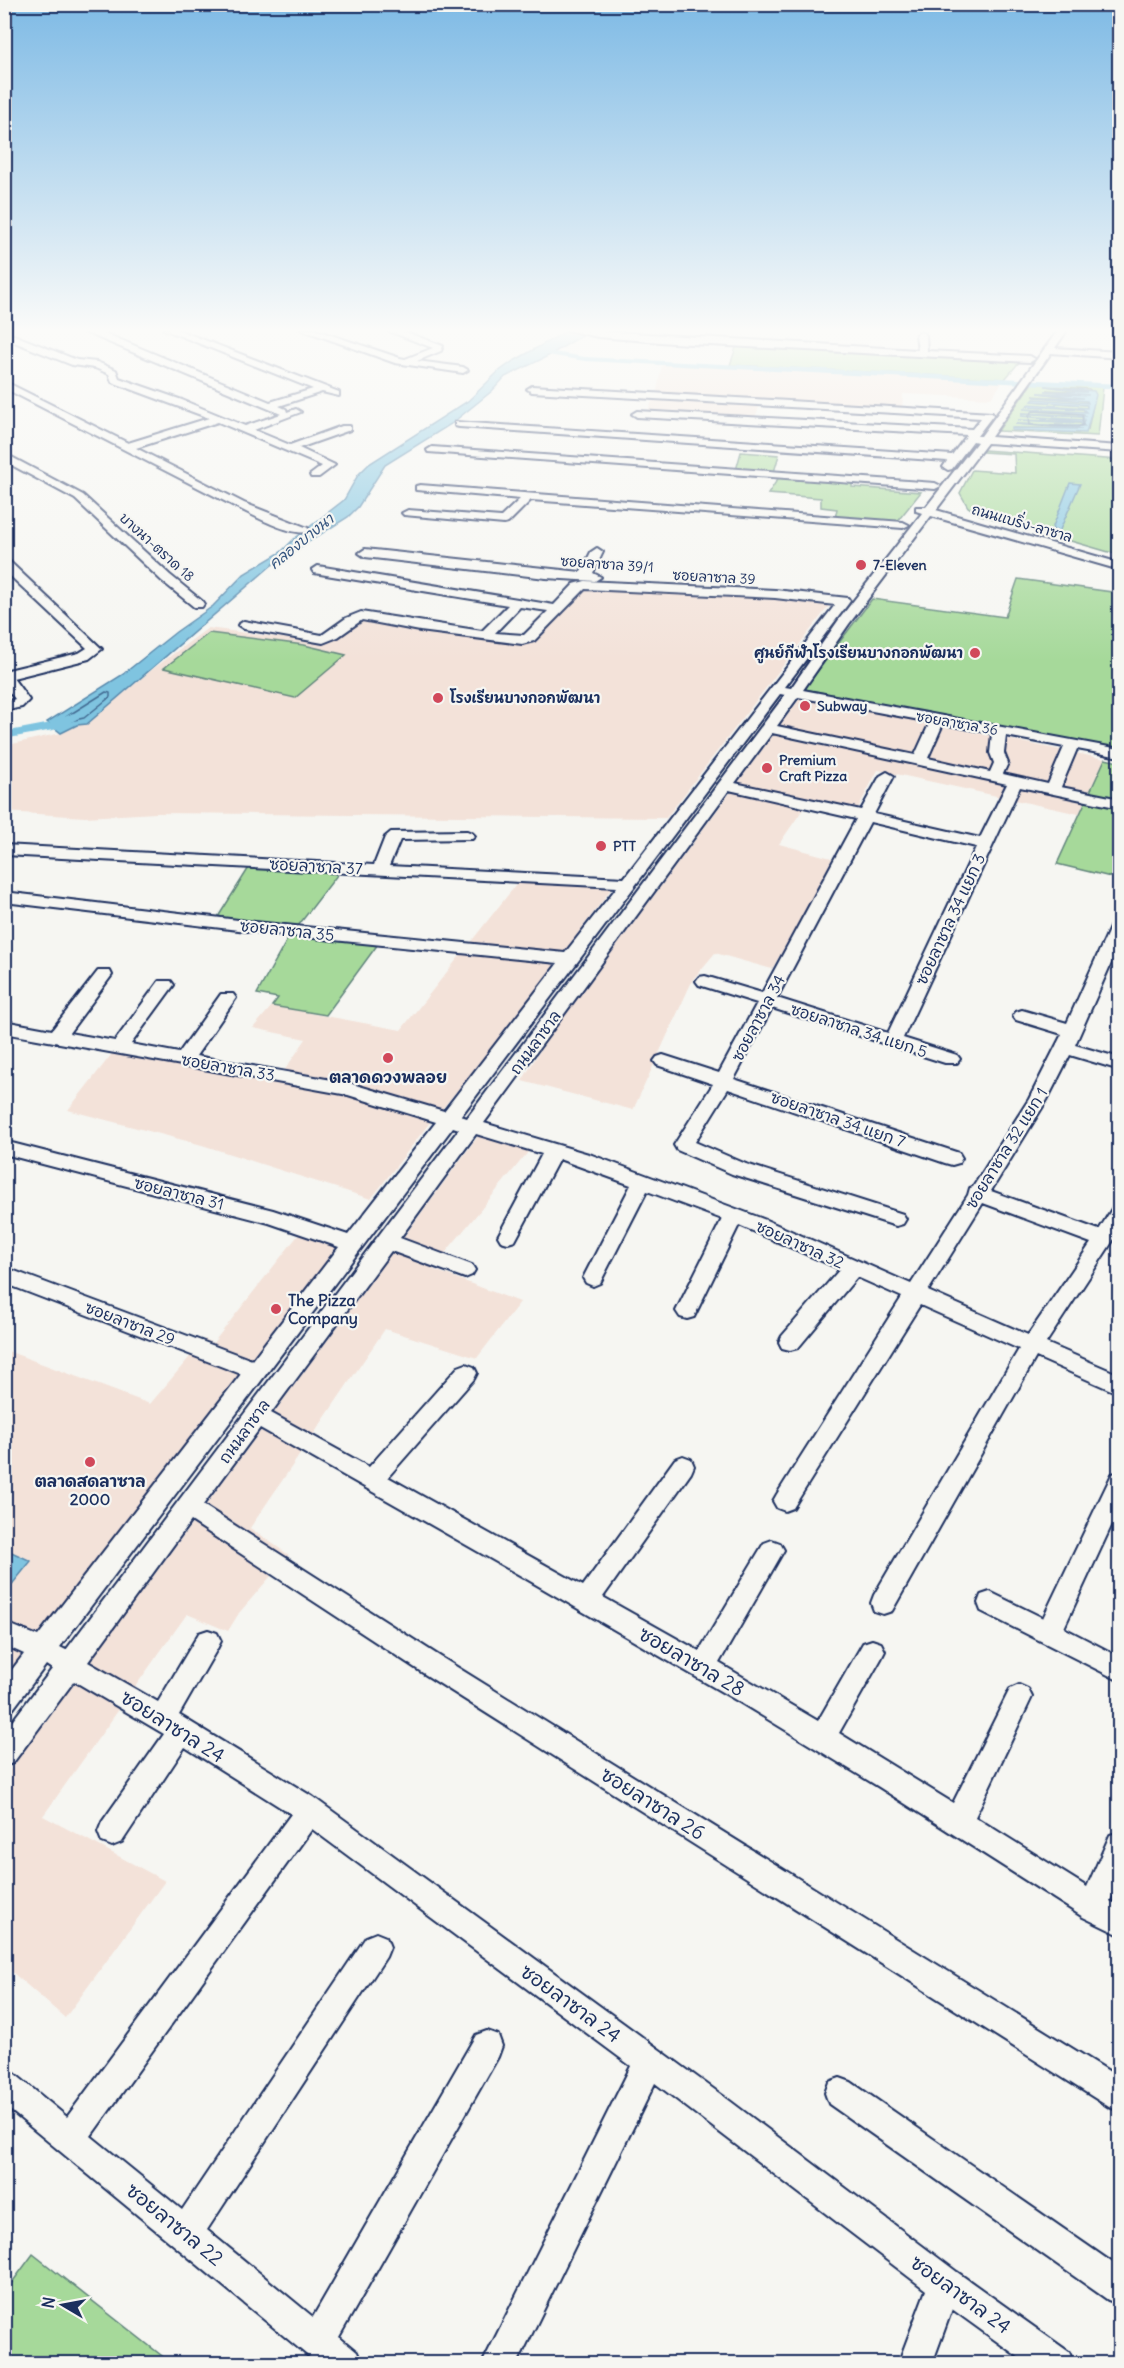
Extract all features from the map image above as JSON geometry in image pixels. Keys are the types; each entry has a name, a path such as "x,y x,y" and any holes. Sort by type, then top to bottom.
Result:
{"street":[{"path":"112,440 240,505 276,521 304,530"},
{"path":"127,447 151,440"},
{"path":"268,440 330,465 315,475"},
{"path":"290,448 314,440"},
{"path":"700,440 972,456"},
{"name":"ถนนลาซาล","path":"926,507 935,486 968,440"},
{"path":"984,440 1082,442 1119,449"},
{"name":"ถนนลาซาล","path":"4,1701 776,690 837,620 926,507 950,485 984,440"},
{"path":"432,450 935,486"},
{"name":"บางนา-ตราด 18","path":"4,456 79,497 166,578 198,604"},
{"path":"857,481 859,473 872,469"},
{"path":"950,485 947,492 953,505 988,525"},
{"path":"420,488 908,530 943,521 988,525"},
{"path":"408,513 504,521 528,497"},
{"name":"ถนนแบริ่ง-ลาซาล","path":"926,507 1119,560"},
{"name":"ถนนแบริ่ง-ลาซาล","path":"988,525 1119,567"},
{"name":"ถนนลาซาล","path":"4,1754 794,693 837,620 846,598 908,530"},
{"path":"585,577 597,552"},
{"name":"ซอยลาซาล 39/1","path":"365,554 546,574 676,584 776,587 846,598"},
{"path":"4,563 95,649 84,656 5,675 22,700 17,704 4,707"},
{"path":"318,570 557,609"},
{"name":"ซอยลาซาล 39","path":"244,625 323,639 330,637 352,619 361,616 420,627 526,640 578,587 585,585 846,598"},
{"path":"485,635 518,602"},
{"name":"ซอยลาซาล 36","path":"776,690 1119,753"},
{"path":"920,761 938,720"},
{"path":"768,728 1119,804"},
{"path":"995,777 1001,763 997,753 999,731"},
{"path":"1053,789 1072,744"},
{"name":"ซอยลาซาล 34","path":"887,776 724,1081 684,1144 686,1147 739,1169 896,1219"},
{"path":"985,844 1016,782"},
{"path":"725,785 865,816"},
{"name":"ซอยลาซาล 34 แยก 3","path":"865,816 985,844 893,1041"},
{"path":"380,869 393,837 396,835 467,836"},
{"name":"ซอยลาซาล 37","path":"4,850 628,882"},
{"name":"ซอยลาซาล 35","path":"4,897 255,927 570,959"},
{"name":"ซอยลาซาล 32 แยก 1","path":"785,1501 977,1193 1038,1100 1069,1040 1119,923"},
{"path":"57,1036 104,975"},
{"name":"ซอยลาซาล 34 แยก 5","path":"705,981 951,1059"},
{"path":"120,1047 165,985"},
{"path":"184,1059 227,998"},
{"path":"1022,1016 1119,1064"},
{"name":"ซอยลาซาล 33","path":"4,1027 333,1085 473,1126"},
{"name":"ซอยลาซาล 34 แยก 7","path":"663,1061 952,1158"},
{"name":"ซอยลาซาล 32","path":"473,1126 554,1150 759,1225 1119,1385"},
{"name":"ซอยลาซาล 31","path":"4,1147 273,1217 352,1244"},
{"path":"508,1236 554,1150"},
{"path":"593,1278 642,1182"},
{"path":"977,1193 1104,1240"},
{"path":"883,1603 1032,1346 1104,1240 1119,1212"},
{"path":"687,1311 733,1217"},
{"path":"386,1241 465,1270"},
{"path":"790,1342 853,1268"},
{"name":"ซอยลาซาล 29","path":"4,1275 255,1370"},
{"path":"372,1479 466,1373"},
{"name":"ซอยลาซาล 28","path":"255,1415 587,1600 823,1737 1093,1907 1119,1921"},
{"path":"587,1600 683,1466"},
{"path":"1049,1633 1119,1481"},
{"name":"ซอยลาซาล 26","path":"188,1507 435,1667 1119,2096"},
{"path":"703,1667 772,1550"},
{"path":"990,1603 1119,1670"},
{"name":"ซอยลาซาล 24","path":"4,1633 42,1650 172,1725 309,1811 650,2061 945,2284 1057,2364"},
{"path":"112,1832 172,1725 208,1641"},
{"path":"823,1737 872,1651"},
{"path":"958,1822 1019,1697"},
{"path":"70,2139 309,1811"},
{"path":"1093,1907 1119,1845"},
{"path":"186,2233 376,1947"},
{"path":"318,2341 487,2046"},
{"path":"499,2364 650,2061"},
{"name":"ซอยลาซาล 22","path":"4,2085 345,2364"},
{"path":"840,2094 1119,2288"},
{"path":"915,2364 945,2284"}],"shaded area":[{"name":"โรงเรียนบางกอกพัฒนา","path":"583,586 774,596 832,602 666,818 156,813 85,817 5,812 4,749 8,745 61,733 77,725 87,724 149,672 208,628 322,643 334,640 360,619 426,631 526,644"},
{"path":"801,697 1105,759 1079,814 878,770 857,810 808,802 779,844 835,859 772,969 715,953 693,979 633,1110 522,1081 544,1044"},
{"path":"527,871 620,877 494,1046 441,1110 284,1071 306,1039 253,1028 272,1006 401,1030"},
{"path":"115,1050 339,1089 434,1117 371,1199 202,1145 68,1110"},
{"path":"487,1124 538,1140 432,1269 520,1302 477,1358 385,1329 250,1528 289,1555 239,1613 228,1631 187,1614 43,1816 165,1881 65,2018 5,1966 5,1777"},
{"path":"307,1224 349,1237 115,1544 5,1677 5,1350 150,1404 205,1339 213,1343"}],"green space":[{"path":"984,450 1119,460 1119,555 981,515 968,507 960,493 972,470 1015,473 1014,454 983,452"},
{"path":"741,452 779,455 774,472 736,470"},
{"path":"779,477 852,482 852,487 921,492 896,523 835,518 837,509 821,507 821,498 768,494"},
{"name":"ศูนย์กีฬาโรงเรียนบางกอกพัฒนา","path":"1018,579 1119,593 1119,750 804,689 872,599 1005,617"},
{"path":"209,633 304,645 346,655 295,698 164,668"},
{"path":"1105,759 1119,762 1119,879 1057,864"},
{"path":"250,866 341,870 298,926 218,917"},
{"path":"291,933 378,944 326,1015 272,1006 278,998 257,994"},
{"path":"33,2254 171,2363 5,2363 5,2286 8,2288"}],"water":[{"path":"407,440 426,440 385,465 358,507 348,517 272,565 87,724 77,725 61,733 47,722 122,675 213,606 244,574 281,552 344,500 358,475 369,464"},
{"path":"1070,483 1080,484 1059,532 1052,529"},
{"path":"5,1549 31,1561 5,1593"}],"waterway":[{"name":"คลองบางนา","path":"4,736 54,726 73,717"}],"place":[{"name":"7-Eleven","path":"861,565"},
{"name":"ศูนย์กีฬาโรงเรียนบางกอกพัฒนา","path":"975,653"},
{"name":"โรงเรียนบางกอกพัฒนา","path":"438,698"},
{"name":"Subway","path":"805,706"},
{"name":"Premium Craft Pizza","path":"767,768"},
{"name":"PTT","path":"601,846"},
{"name":"ตลาดดวงพลอย","path":"388,1058"},
{"name":"The Pizza Company","path":"276,1309"},
{"name":"ตลาดสดลาซาล 2000","path":"90,1462"}]}
